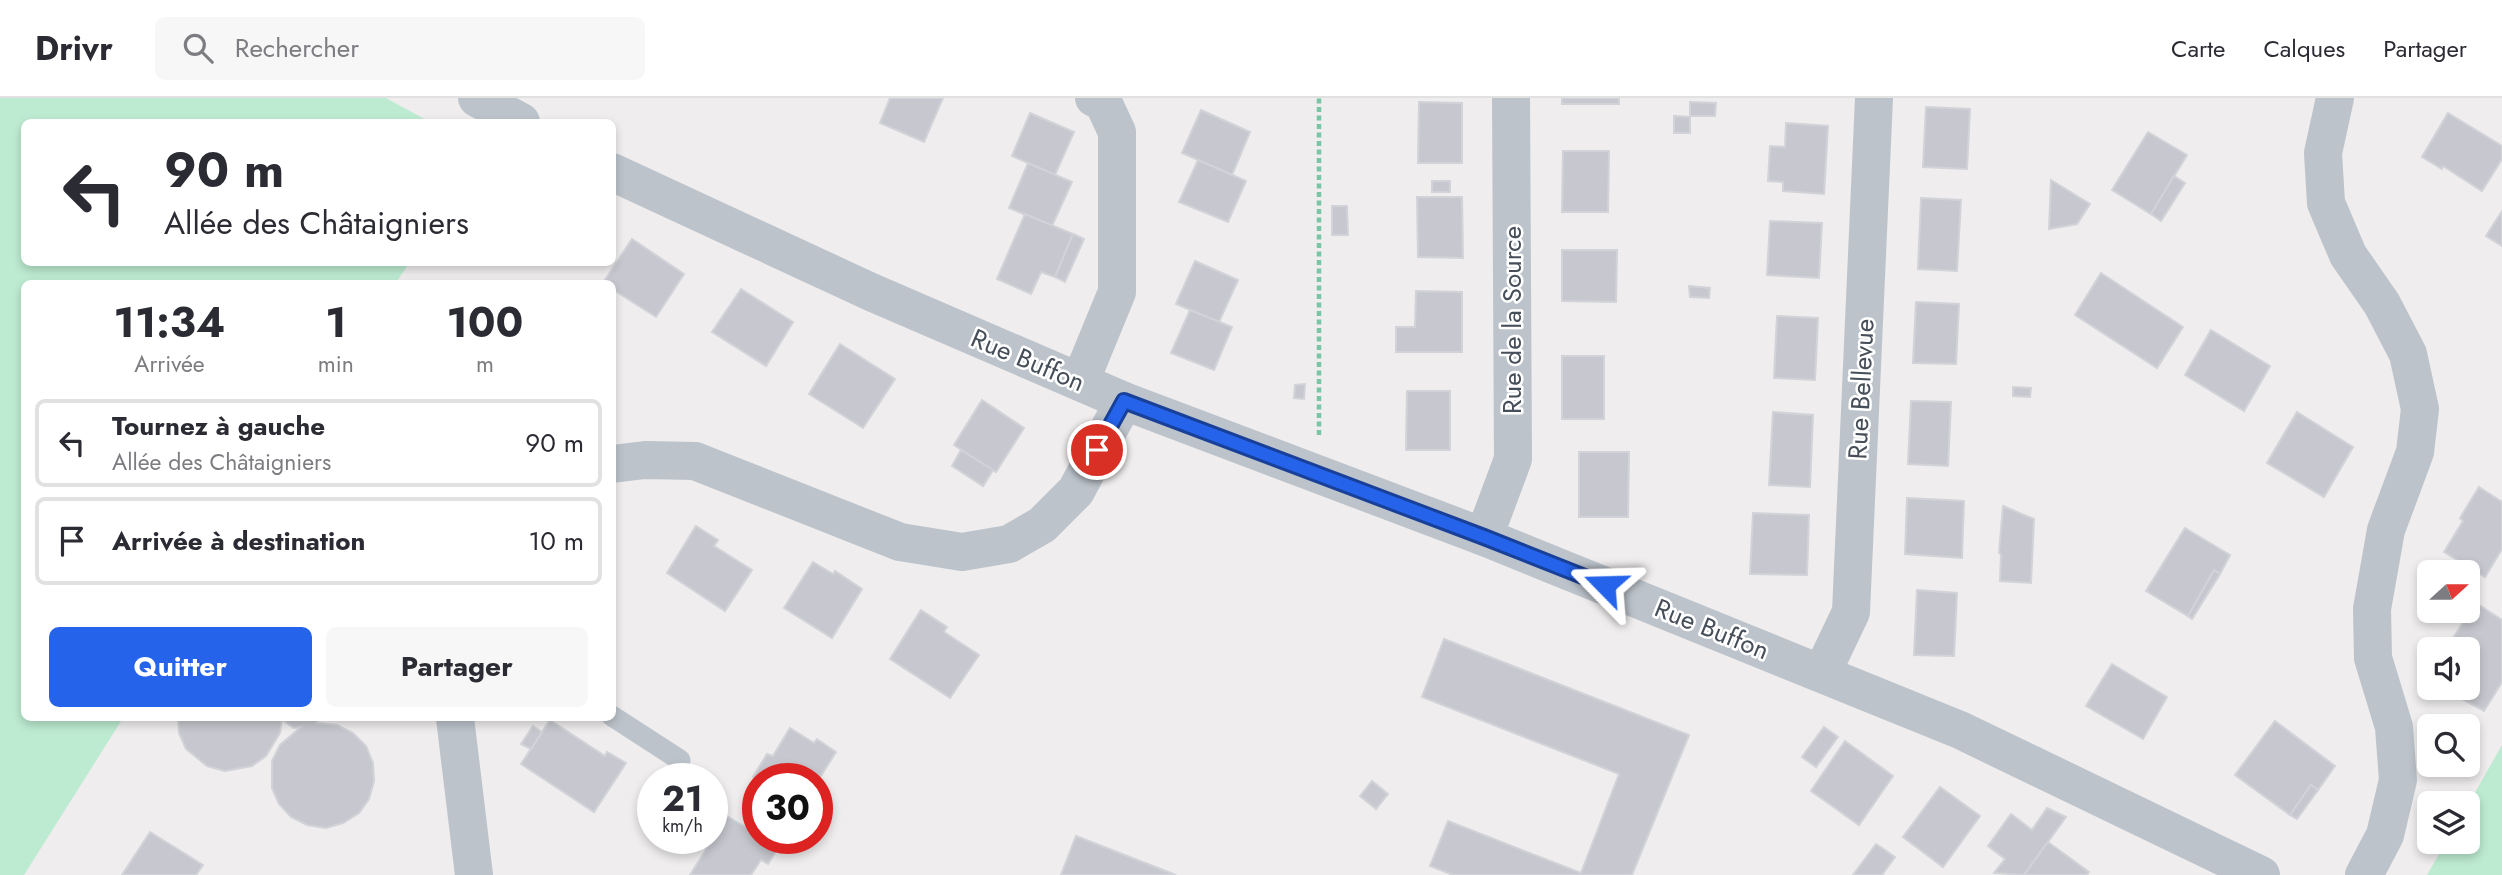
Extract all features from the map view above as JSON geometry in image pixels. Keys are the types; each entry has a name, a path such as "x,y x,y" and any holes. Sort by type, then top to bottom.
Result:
{"street":[{"path":"478,98 516,119"},
{"path":"1080,382 1117,292 1117,132 1103,102 1094,98"},
{"name":"Rue de la Source","path":"1484,537 1513,458 1511,98"},
{"name":"Rue Bellevue","path":"1822,673 1851,612 1874,98"},
{"path":"2335,98 2323,152 2326,203 2348,255 2382,304 2408,354 2420,409 2415,452 2386,530 2372,609 2373,658 2394,727 2398,780 2385,835 2364,875"},
{"name":"Rue Buffon","path":"616,175 871,292 1124,401 1484,537 1960,730 2261,875"},
{"path":"616,464 645,460 695,461 900,542 962,552 1009,544 1042,525 1076,491 1124,401"},
{"path":"455,721 474,875"}],"lane":[{"path":"616,719 680,760"}],"path":[{"path":"1319,98 1319,474"}],"green space":[{"path":"0,98 386,98 424,119 21,119 21,266 407,266 398,280 21,280 21,721 121,721 24,875 0,875"},
{"path":"2502,745 2502,875 2427,875 2439,854 2480,854 2480,791 2476,791"}],"building":[{"path":"890,98 943,98 924,142 880,123"},
{"path":"1562,98 1619,98 1619,104 1562,104"},
{"path":"1419,102 1462,103 1462,163 1418,163"},
{"path":"1690,102 1716,103 1715,116 1690,116"},
{"path":"1926,107 1970,109 1967,169 1923,167"},
{"path":"1201,110 1250,132 1232,175 1182,153"},
{"path":"1030,113 1074,132 1055,175 1012,156"},
{"path":"2448,113 2502,146 2502,159 2482,191 2443,166 2442,169 2422,157"},
{"path":"1674,116 1690,117 1690,133 1674,133"},
{"path":"1786,123 1828,126 1824,194 1783,191 1783,182 1768,181 1770,146 1785,147"},
{"path":"2148,132 2187,155 2151,214 2112,190"},
{"path":"1563,151 1609,151 1608,212 1562,212"},
{"path":"1198,160 1246,181 1228,222 1179,202"},
{"path":"1028,163 1072,182 1052,226 1009,208"},
{"path":"2174,176 2185,183 2161,221 2151,214"},
{"path":"2051,180 2090,204 2077,224 2049,229"},
{"path":"1432,181 1450,181 1450,192 1432,192"},
{"path":"1417,197 1462,197 1463,258 1418,257"},
{"path":"1921,198 1961,200 1957,271 1918,269"},
{"path":"1332,206 1347,206 1348,235 1332,235"},
{"path":"2502,211 2502,246 2486,236"},
{"path":"1025,214 1073,234 1055,277 1041,272 1031,294 997,279"},
{"path":"1770,221 1822,223 1819,278 1767,275"},
{"path":"1073,234 1084,239 1065,282 1055,277"},
{"path":"632,239 684,274 656,317 616,292 616,280 605,280"},
{"path":"1562,250 1617,250 1616,302 1562,301"},
{"path":"1195,261 1238,280 1219,322 1176,304"},
{"path":"2101,273 2183,327 2157,368 2075,315"},
{"path":"1689,286 1710,288 1709,298 1690,297"},
{"path":"741,289 793,322 766,366 712,332"},
{"path":"1416,291 1462,292 1462,352 1396,352 1396,327 1415,327"},
{"path":"1916,302 1959,304 1956,364 1913,363"},
{"path":"1190,310 1232,327 1214,370 1171,353"},
{"path":"1777,316 1818,318 1815,380 1774,378"},
{"path":"2211,330 2270,366 2244,411 2185,375"},
{"path":"840,344 895,379 863,428 809,394"},
{"path":"1562,356 1604,356 1604,419 1562,419"},
{"path":"1305,384 1304,399 1294,398 1295,385"},
{"path":"2013,387 2031,388 2030,397 2013,396"},
{"path":"1407,391 1450,391 1450,450 1406,450"},
{"path":"982,400 1024,428 996,472 954,445"},
{"path":"1911,401 1951,402 1948,466 1908,464"},
{"path":"1773,412 1813,415 1810,487 1769,485"},
{"path":"2297,412 2353,447 2324,497 2267,463"},
{"path":"961,450 993,470 983,486 952,466"},
{"path":"1579,452 1629,452 1628,517 1579,517"},
{"path":"2479,487 2502,502 2502,549 2485,577 2480,574 2480,560 2457,560 2444,552 2463,521 2460,518"},
{"path":"1907,498 1964,501 1962,558 1905,554"},
{"path":"2003,506 2034,519 2031,583 2000,581 1999,553"},
{"path":"1753,513 1809,515 1807,575 1750,574"},
{"path":"696,526 718,540 714,546 752,570 725,611 667,573"},
{"path":"2185,528 2230,555 2220,574 2214,570 2188,616 2146,591"},
{"path":"813,562 833,574 835,571 862,589 832,638 784,608"},
{"path":"2214,570 2220,574 2192,619 2188,616"},
{"path":"1917,590 1957,593 1954,656 1914,655"},
{"path":"2480,606 2502,620 2502,682 2484,711 2464,700 2480,700 2480,637 2454,637 2463,623 2480,623"},
{"path":"921,610 947,627 944,632 979,655 950,698 890,659"},
{"path":"1444,639 1689,735 1632,875 1453,875 1430,866 1448,821 1581,873 1619,774 1422,697"},
{"path":"2112,664 2167,697 2143,739 2086,706"},
{"path":"178,721 282,721 280,733 266,756 252,766 225,771 207,766 186,749 179,733"},
{"path":"284,721 318,721 316,723 337,725 353,733 366,746 373,763 374,781 369,799 359,813 343,823 326,828 307,825 291,817 279,804 272,788 272,761 280,745 301,727 294,728"},
{"path":"549,721 605,756 607,752 626,763 594,812 521,764"},
{"path":"2275,721 2335,766 2318,790 2311,785 2290,815 2235,775"},
{"path":"533,726 542,732 531,749 521,744"},
{"path":"1824,727 1838,737 1816,767 1802,757"},
{"path":"790,728 814,743 817,739 836,752 829,763 762,763 767,754 773,756"},
{"path":"1845,741 1893,776 1859,825 1811,791"},
{"path":"1372,781 1388,794 1376,809 1360,796"},
{"path":"2311,785 2318,790 2297,819 2290,815"},
{"path":"1940,787 1980,816 1943,867 1903,837"},
{"path":"2047,808 2066,817 2024,875 1994,873 2005,859 1988,846 2011,814 2032,830"},
{"path":"728,817 742,825 742,854 774,854 768,864 761,860 751,875 690,875 703,854 728,854"},
{"path":"150,832 203,865 196,875 122,875"},
{"path":"1076,836 1176,875 1061,875"},
{"path":"2048,842 2089,872 2087,875 2024,875"},
{"path":"1876,844 1895,857 1882,875 1853,875"}],"route":[{"path":"1097,450 1124,401 1605,585"}]}
